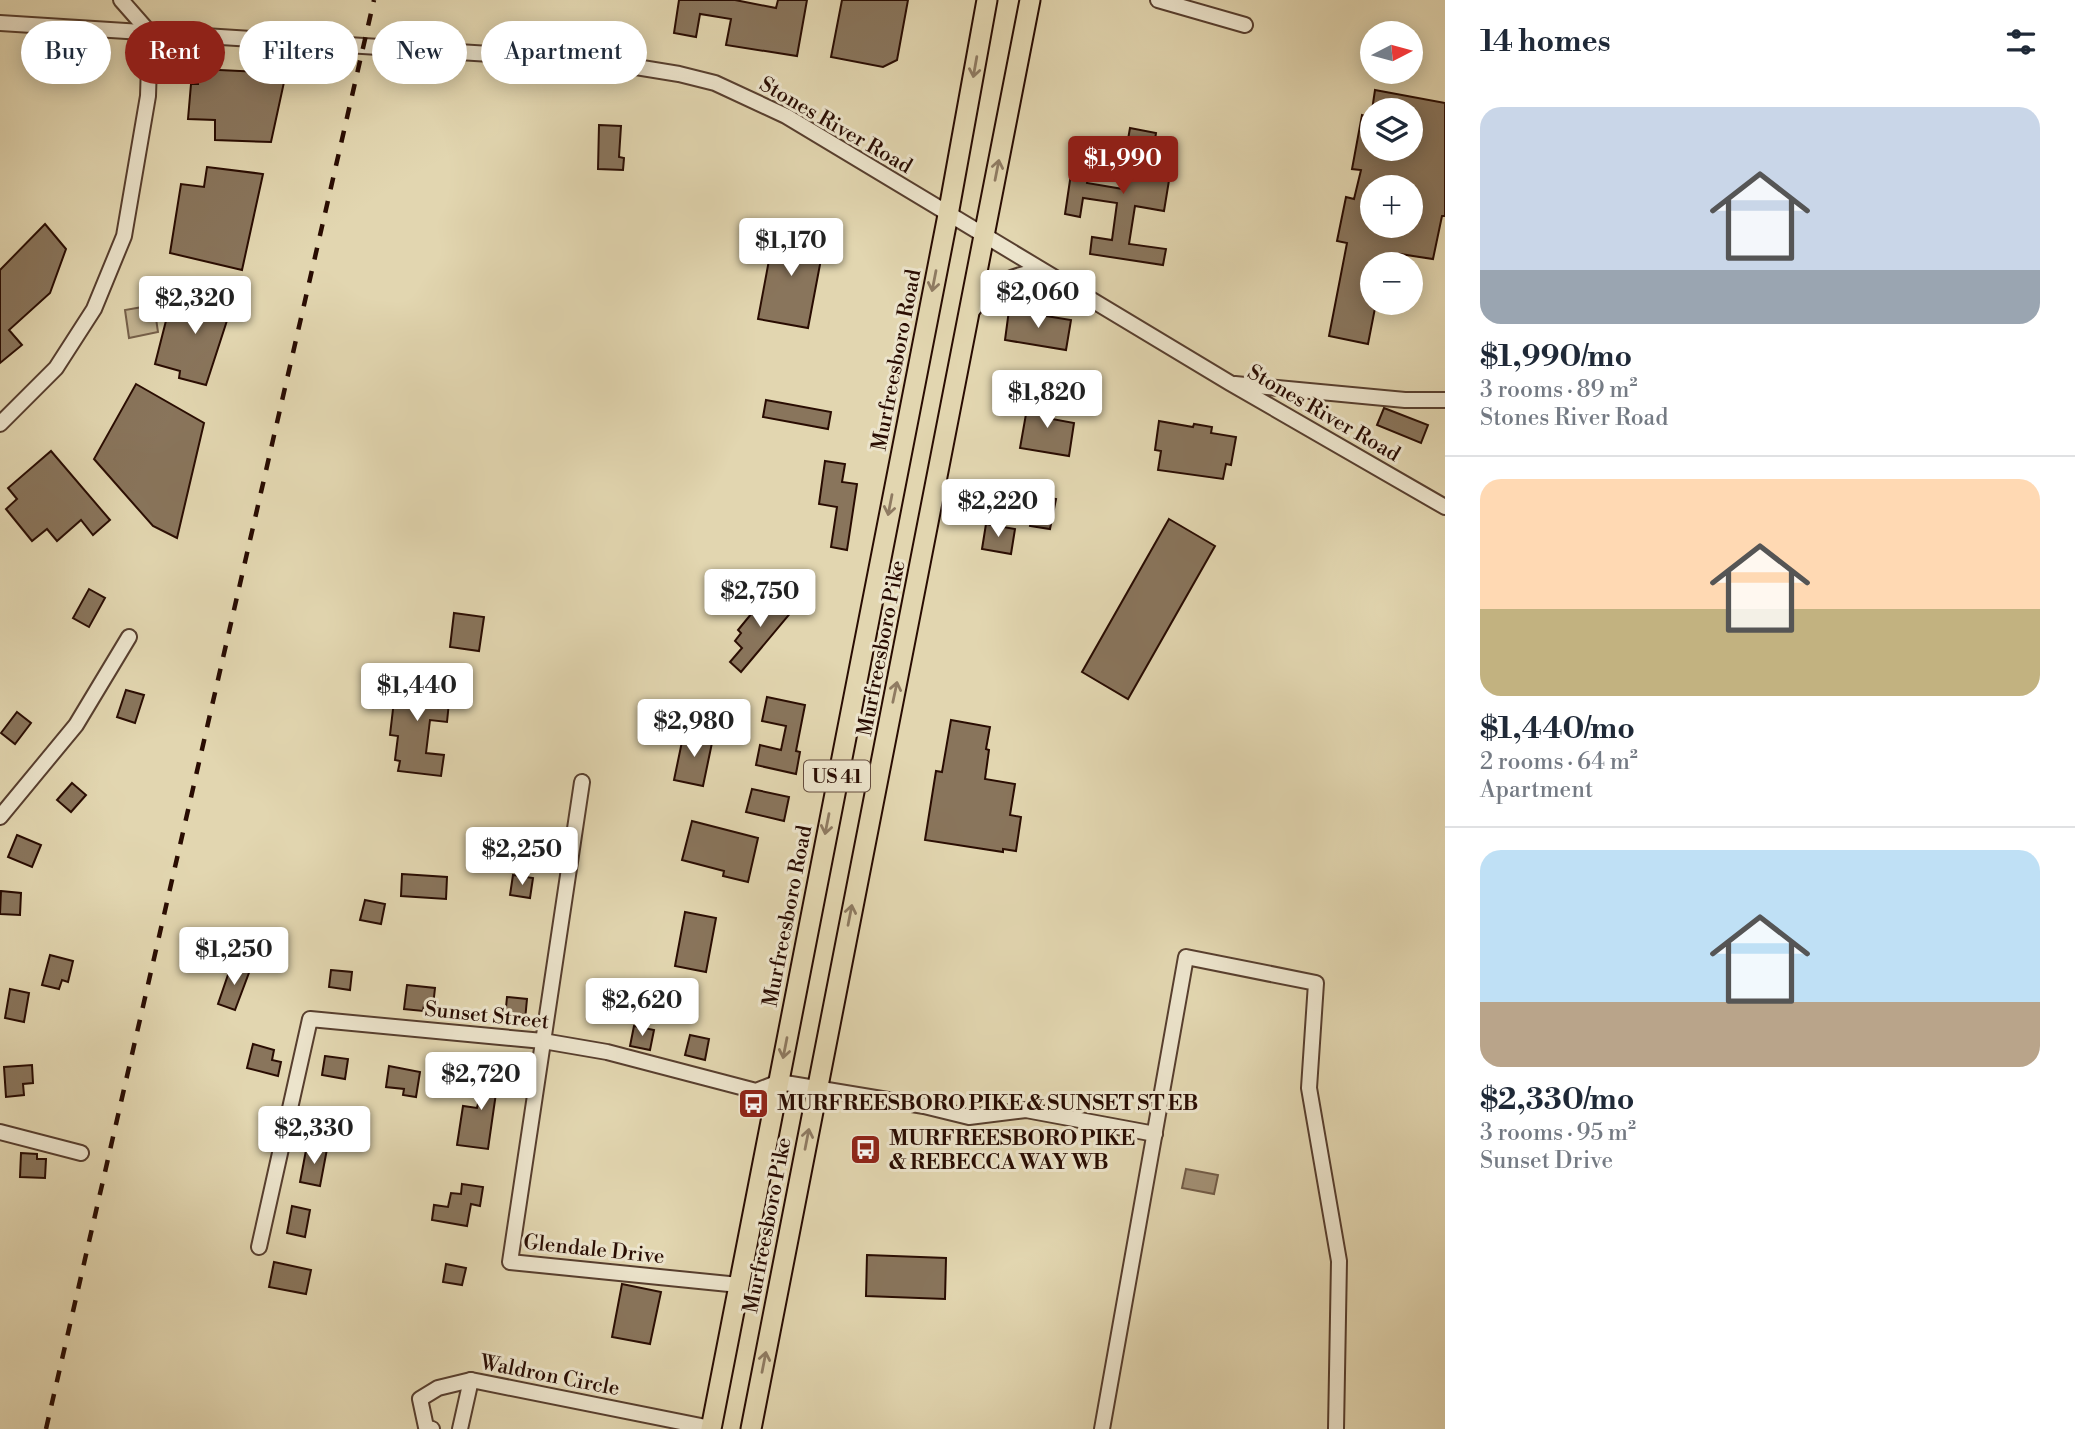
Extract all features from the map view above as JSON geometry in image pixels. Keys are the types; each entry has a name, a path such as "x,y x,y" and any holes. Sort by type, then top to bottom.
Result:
{"main road":[{"name":"Murfreesboro Road","path":"711,1429 948,215 987,0"},
{"name":"Murfreesboro Pike","path":"751,1429 1030,0"}],"street":[{"path":"121,0 139,21"},
{"path":"1157,0 1245,25"},
{"name":"Stones River Road","path":"0,23 125,31"},
{"name":"Stones River Road","path":"225,38 599,61 679,74 715,83 786,116 1230,383 1445,507"},
{"path":"0,424 56,368 94,309 124,236 148,84"},
{"path":"967,317 999,282 1008,277 1040,270"},
{"path":"1230,383 1405,400 1445,400"},
{"path":"0,817 76,725 129,637"},
{"name":"Glendale Drive","path":"582,782 510,1262 739,1285"},
{"path":"1102,1429 1186,957 1316,983 1309,1088 1339,1261 1336,1429"},
{"name":"Sunset Street","path":"259,1247 310,1019 543,1041 607,1052 756,1091 779,1082 924,1106 969,1118 1026,1110 1155,1134"},
{"path":"0,1132 81,1153"},
{"path":"460,1429 471,1380"},
{"name":"Waldron Circle","path":"432,1429 426,1427 420,1399 438,1388 471,1380 711,1429"}],"shaded area":[{"path":"154,305 158,332 129,338 125,310"},
{"path":"1186,1169 1218,1175 1214,1194 1182,1188"}],"building":[{"path":"679,0 735,0 776,8 778,0 807,0 797,56 726,45 731,19 700,14 696,37 674,33"},
{"path":"842,0 908,0 897,60 883,67 831,57"},
{"path":"225,70 239,71 239,84 284,84 271,142 215,140 215,120 188,119 191,84 225,84"},
{"path":"1375,90 1418,98 1374,98"},
{"path":"1423,99 1445,103 1445,216 1442,216 1433,259 1423,257 1423,252 1360,252 1360,315 1374,315 1368,344 1329,336 1347,243 1337,241 1346,197 1354,199 1361,170 1352,169 1360,126 1360,161 1423,161"},
{"path":"599,125 621,126 619,157 624,158 623,170 598,169"},
{"path":"1130,128 1156,133 1152,159 1172,162 1164,211 1135,206 1129,244 1166,249 1163,265 1090,254 1092,237 1112,240 1117,203 1083,198 1080,217 1065,214 1076,140 1093,143 1087,183 1123,189"},
{"path":"207,167 263,174 242,270 170,253 181,184 204,187"},
{"path":"45,224 66,249 50,293 9,330 22,345 0,363 0,270"},
{"path":"775,228 825,238 808,328 758,319"},
{"path":"206,288 235,296 206,385 179,378 180,371 155,364 171,301 200,309"},
{"path":"1009,310 1071,320 1066,350 1005,340"},
{"path":"136,384 204,423 177,538 153,526 94,459"},
{"path":"1039,393 1055,396 1052,419 1074,423 1069,456 1020,448 1026,414 1035,415"},
{"path":"766,400 831,412 828,429 763,417"},
{"path":"1384,408 1428,425 1421,443 1377,425"},
{"path":"1159,421 1193,427 1194,424 1212,427 1211,433 1236,437 1231,465 1226,464 1223,479 1158,470 1161,451 1155,450"},
{"path":"51,451 110,520 93,535 81,520 57,541 47,529 32,541 6,509 17,499 8,488"},
{"path":"825,461 845,464 842,482 857,484 847,550 831,547 837,507 819,504"},
{"path":"1036,495 1056,499 1050,529 1030,526"},
{"path":"1169,519 1215,546 1128,699 1082,672"},
{"path":"986,524 1015,529 1011,554 982,549"},
{"path":"89,589 105,598 89,627 73,618"},
{"path":"770,591 793,610 741,672 730,662 742,648 735,641 741,633 738,630"},
{"path":"454,613 484,617 479,651 450,647"},
{"path":"397,675 443,680 440,701 449,702 447,722 430,720 426,753 444,755 441,776 398,771 400,761 395,760 398,736 390,735"},
{"path":"126,690 144,695 135,723 117,717"},
{"path":"767,697 805,705 796,751 800,752 796,774 756,765 760,745 781,750 786,726 762,721"},
{"path":"17,712 31,723 15,744 1,733"},
{"path":"951,720 990,727 985,779 1015,784 1010,815 1021,817 1016,851 1003,849 1003,852 925,840 936,771 942,772"},
{"path":"684,732 713,738 703,786 674,780"},
{"path":"72,783 86,795 71,812 57,800"},
{"path":"752,789 789,797 784,821 746,812"},
{"path":"692,821 758,838 748,882 723,876 724,871 682,860"},
{"path":"17,835 41,845 32,867 8,857"},
{"path":"402,874 447,877 446,899 401,896"},
{"path":"513,875 533,878 530,898 510,895"},
{"path":"1,891 21,893 20,915 0,914"},
{"path":"365,900 385,904 381,924 360,920"},
{"path":"685,912 716,918 706,972 675,966"},
{"path":"50,955 73,961 68,982 62,980 59,989 42,985"},
{"path":"232,963 250,970 235,1010 218,1004"},
{"path":"331,970 352,972 350,990 329,987"},
{"path":"407,985 435,988 433,1006 424,1005 423,1011 404,1009"},
{"path":"10,989 29,993 24,1022 5,1018"},
{"path":"507,997 527,999 525,1020 505,1018"},
{"path":"634,1026 654,1030 650,1050 630,1046"},
{"path":"690,1035 709,1039 705,1060 685,1055"},
{"path":"253,1044 274,1050 272,1060 281,1062 278,1076 247,1068"},
{"path":"325,1056 348,1059 345,1079 322,1075"},
{"path":"32,1065 33,1083 23,1084 24,1095 6,1097 4,1067"},
{"path":"487,1065 506,1069 500,1094 496,1093 488,1149 457,1145 463,1106 477,1108"},
{"path":"389,1066 420,1072 416,1097 403,1095 404,1089 386,1087"},
{"path":"307,1145 327,1149 320,1186 300,1182"},
{"path":"21,1153 37,1154 37,1159 46,1159 45,1178 20,1177"},
{"path":"462,1184 483,1187 480,1206 471,1204 467,1226 432,1220 434,1205 448,1207 451,1193 461,1194"},
{"path":"292,1206 310,1210 305,1237 287,1233"},
{"path":"867,1255 946,1258 945,1299 866,1296"},
{"path":"274,1262 311,1270 306,1294 269,1287"},
{"path":"446,1264 466,1268 462,1285 443,1282"},
{"path":"622,1284 661,1292 650,1344 612,1337"}],"railway":[{"path":"46,1429 374,0"}],"place":[{"name":"MURFREESBORO PIKE & SUNSET ST EB","path":"754,1103"},
{"name":"MURFREESBORO PIKE & REBECCA WAY WB","path":"866,1150"}]}
